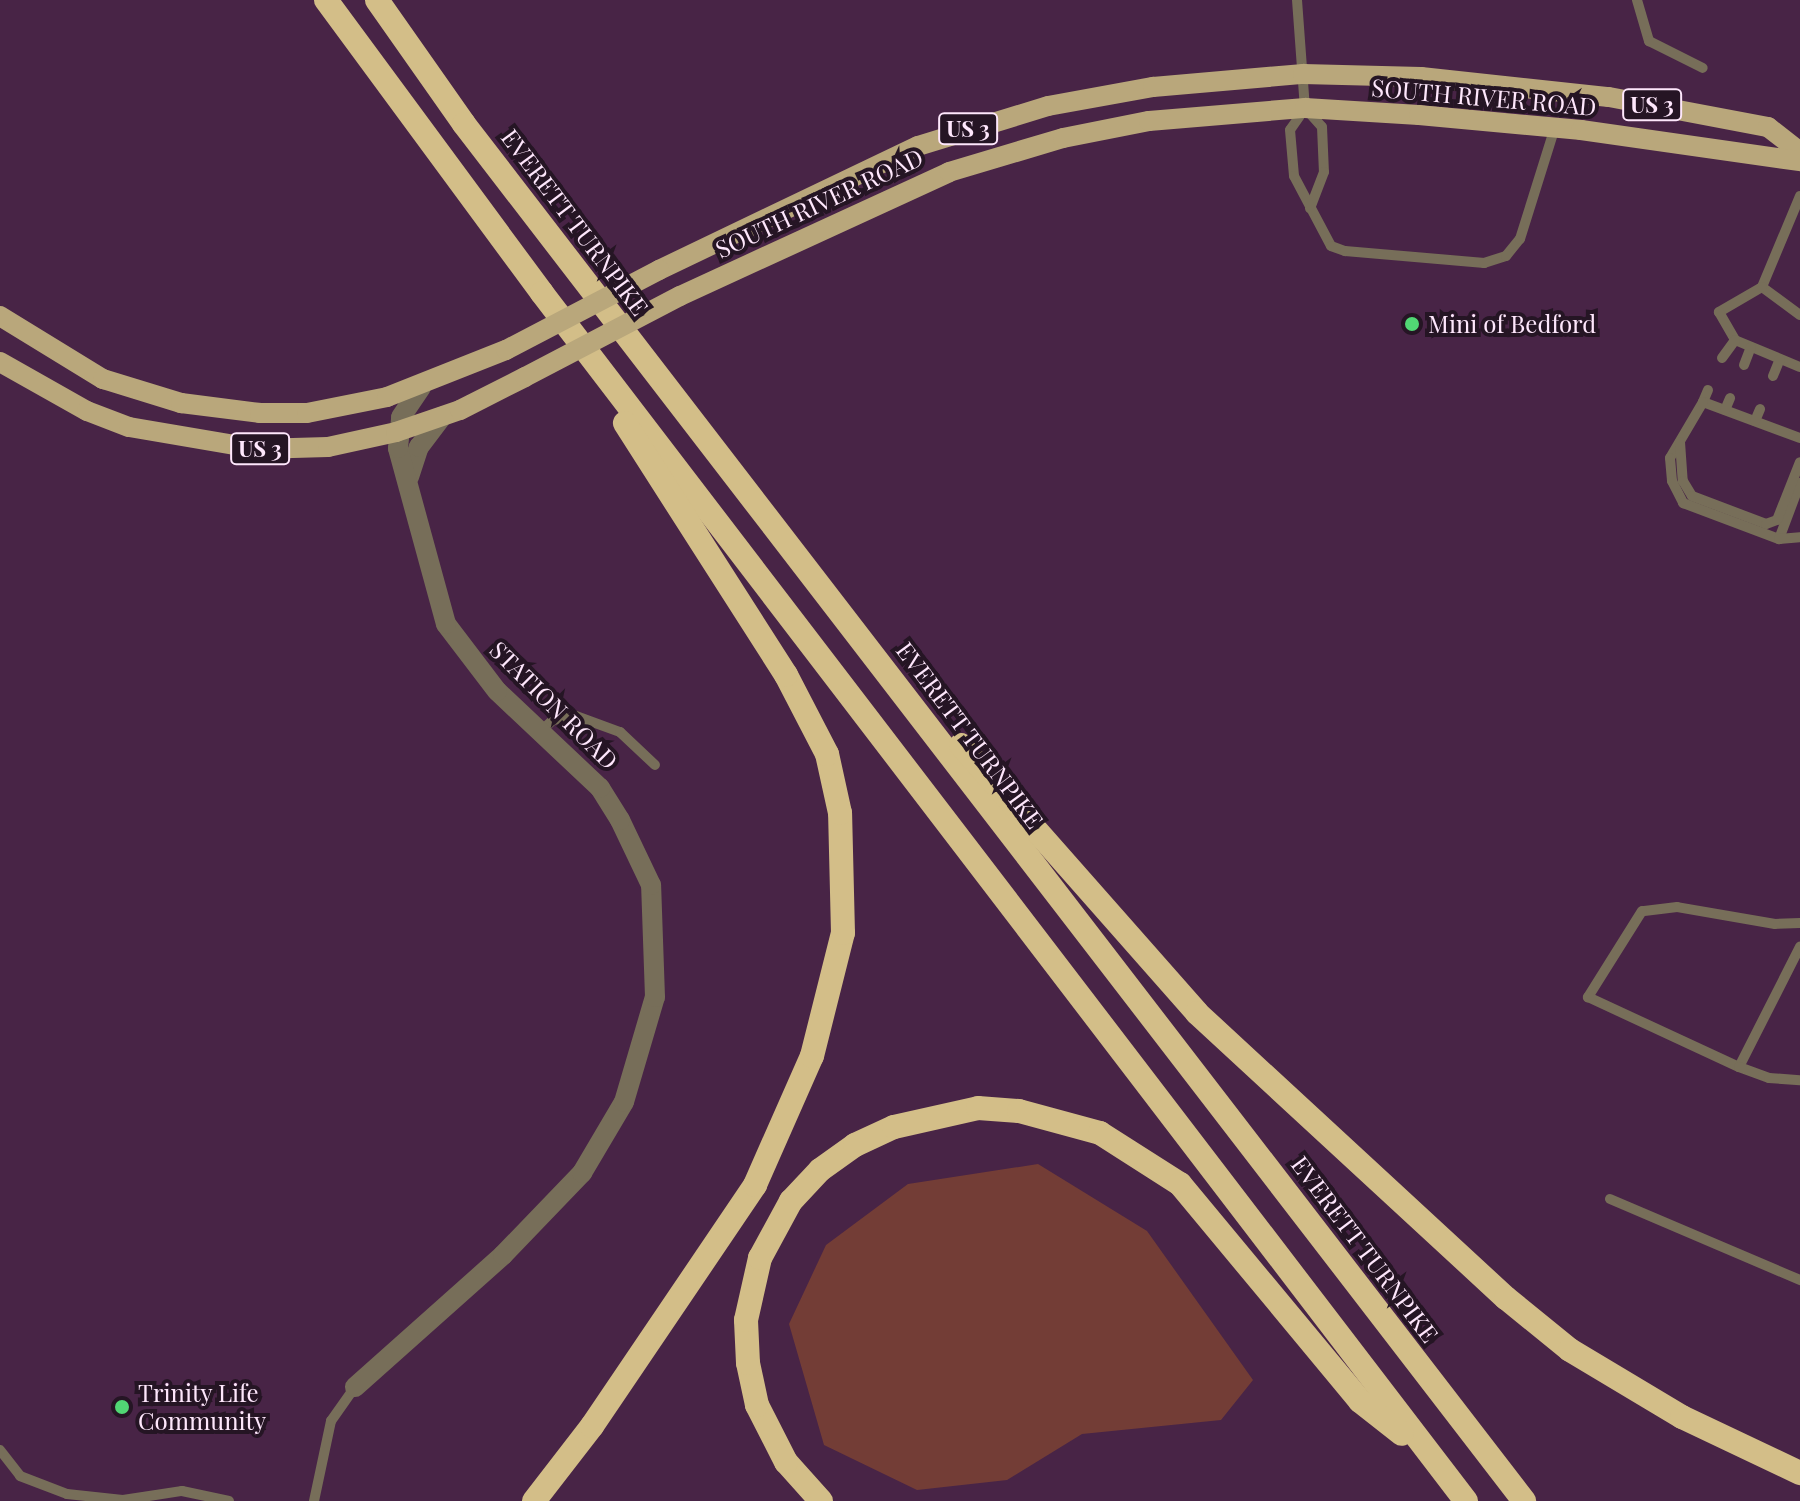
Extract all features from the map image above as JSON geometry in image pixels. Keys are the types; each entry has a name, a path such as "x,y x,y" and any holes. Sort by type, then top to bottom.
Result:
{"highway":[{"path":"326,0 542,293 1426,1453 1466,1501"},
{"name":"EVERETT TURNPIKE","path":"377,0 474,137 1524,1501"},
{"path":"534,1501 592,1426 755,1185 812,1056 843,933 844,859 827,754 786,675 542,293"},
{"path":"794,551 1197,1013 1506,1298 1570,1350 1682,1417 1800,1473"},
{"path":"821,1501 786,1462 757,1405 746,1320 760,1258 791,1201 820,1170 855,1145 894,1127 978,1108 1019,1111 1100,1133 1180,1184 1360,1401 1426,1453"}],"main road":[{"name":"SOUTH RIVER ROAD","path":"421,387 506,350 866,168 1001,118 1096,95 1303,74 1421,77 1609,97 1768,127 1800,152"},
{"name":"SOUTH RIVER ROAD","path":"0,362 87,411 129,427 217,446 328,447 396,432 442,417 680,296 871,204 987,158 1149,121 1305,108 1555,127 1800,161"},
{"name":"US 3","path":"0,316 103,379 181,403 260,413 307,413 421,387"}],"street":[{"path":"396,432 421,387"},
{"path":"409,477 419,447 442,417"},
{"name":"STATION ROAD","path":"355,1387 503,1255 568,1190 624,1102 648,1029 657,960 651,885 600,788 497,691 446,624 432,587 409,477 396,432"}],"lane":[{"path":"1297,0 1305,108 1290,130 1294,176 1331,246 1345,251 1484,263 1506,256 1520,239 1555,127"},
{"path":"1637,0 1649,41 1703,68"},
{"path":"1305,108 1322,127 1323,140 1321,189 1310,208"},
{"path":"1800,196 1762,287 1719,312 1735,340 1800,367"},
{"path":"1762,287 1800,315"},
{"path":"1722,358 1735,340"},
{"path":"1744,365 1751,347"},
{"path":"1773,376 1780,359"},
{"path":"1708,390 1670,458 1672,481 1683,503 1779,539 1800,537"},
{"path":"1725,410 1730,398"},
{"path":"1703,402 1800,438"},
{"path":"1755,421 1760,409"},
{"path":"1781,431 1786,419"},
{"path":"1680,442 1683,481 1692,496 1766,524 1777,520 1800,462"},
{"path":"1779,539 1800,483"},
{"path":"540,732 553,720 576,716 620,732 655,765"},
{"path":"1800,923 1775,924 1677,907 1642,911 1588,997 1739,1067 1769,1078 1800,1080"},
{"path":"1739,1067 1800,947"},
{"path":"1610,1199 1800,1280"},
{"path":"314,1501 331,1421 355,1387"},
{"path":"0,1450 20,1476 67,1494 123,1500 182,1491 229,1501"}],"shaded area":[{"path":"1038,1164 1147,1231 1253,1380 1221,1420 1082,1434 1007,1480 917,1490 824,1445 789,1324 826,1245 908,1184"}],"place":[{"name":"Mini of Bedford","path":"1412,324"},
{"name":"Trinity Life Community","path":"122,1407"}]}
